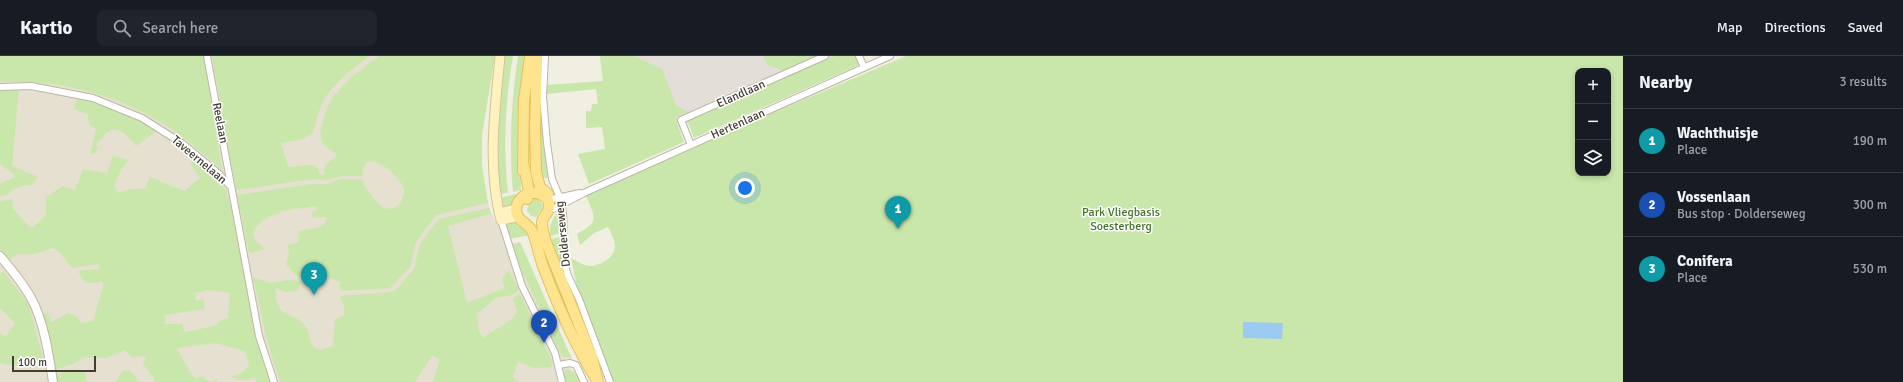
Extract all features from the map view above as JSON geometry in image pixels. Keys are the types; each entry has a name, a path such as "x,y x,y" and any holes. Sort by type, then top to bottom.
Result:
{"main road":[{"path":"500,56 494,118 493,159 496,197 500,217 521,217 532,222 544,222 552,213 553,200 538,184 536,172 535,128 537,56"},
{"path":"526,194 524,166 524,101 530,56"},
{"path":"521,217 519,200 526,194 540,194 553,200"},
{"name":"Dolderseweg","path":"521,217 533,231 545,273 584,359 598,382 592,357 549,248 544,222"}],"street":[{"name":"Reelaan","path":"207,56 232,191"},
{"name":"Dolderseweg","path":"544,56 543,97 547,143 552,179 553,200 565,265 610,382"},
{"name":"Elandlaan","path":"691,146 681,120 825,56"},
{"path":"859,56 864,67"},
{"name":"Hertenlaan","path":"553,200 586,192 890,56"},
{"name":"Taveernelaan","path":"0,87 31,86 93,98 142,118 183,144 219,174 232,191 259,336 274,382"},
{"path":"500,217 522,286 550,341 559,365 562,382"},
{"path":"0,256 31,298 37,311 46,341 53,382"},
{"path":"559,365 570,363 576,365 584,382"}],"shaded area":[{"path":"0,56 481,56 482,189 495,221 526,258 575,382 0,382"},
{"path":"630,56 851,56 665,133"}],"green space":[{"path":"0,56 204,56 222,170 177,133 142,112 123,103 83,90 62,86 41,83 0,82"},
{"path":"212,56 370,56 349,72 330,91 320,109 313,133 303,139 281,143 288,167 314,165 319,170 319,174 324,175 325,165 336,157 335,153 323,144 321,138 320,132 326,110 333,97 350,78 379,56 495,56 482,135 482,165 488,203 436,215 416,242 410,267 390,288 340,291 340,282 321,274 311,279 296,276 286,264 289,250 287,245 299,242 298,231 316,228 324,224 327,217 313,218 311,212 317,210 316,206 281,211 278,214 270,216 264,220 253,232 255,240 265,249 249,253 237,195 312,184 328,184 340,179 361,179 376,201 386,208 391,209 400,203 404,189 402,184 390,170 369,161 364,165 362,176 343,176 325,180 313,179 236,190"},
{"path":"505,56 513,56 508,90 505,142 508,193 499,194 499,125"},
{"path":"518,56 527,56 520,160 521,190 513,192 511,124"},
{"path":"600,56 634,56 662,69 676,105 688,112 675,117 684,142 589,184 578,154 605,149 602,127 586,128 586,111 591,111 592,104 598,104 596,89 547,94 547,85 603,81"},
{"path":"763,56 814,57 783,70 767,65"},
{"path":"835,56 855,56 859,65 694,138 687,120"},
{"name":"Park Vliegbasis Soesterberg","path":"906,56 1623,56 1623,382 613,382 577,287 571,259 589,266 594,266 608,259 614,252 615,248 615,243 608,227 594,233 580,245 577,234 589,226 594,218 586,196 618,179"},
{"path":"532,71 537,189 531,189 527,114"},
{"path":"540,86 544,146 549,178 539,178"},
{"path":"0,88 19,88 12,166 38,177 31,185 18,187 7,195 0,196 0,184 16,176 0,164"},
{"path":"77,97 109,106 158,130 136,146 123,132 114,129 105,134 100,141 98,141 95,154 90,153 96,129 89,125 88,115 74,109"},
{"path":"113,156 129,160 123,167 114,185 118,193 131,189 145,189 150,177 184,191 200,178 190,164 195,159 225,188 231,206 259,344 271,382 256,382 255,377 243,380 231,377 242,372 249,364 245,351 216,343 176,348 195,378 203,377 210,382 154,382 154,378 143,364 146,356 132,357 125,350 106,358 85,357 73,364 54,370 41,315 47,313 52,322 68,313 77,317 81,323 93,321 103,287 103,282 85,283 78,271 99,269 99,264 72,268 58,251 52,248 35,254 18,254 9,260 0,249 0,201 12,199 13,209 29,226 33,227 46,215 46,197 63,186 75,190 83,169 107,173","holes":["208,290 230,293 228,318 221,320 215,326 184,332 182,324 165,324 165,315 205,309 203,299 196,301 195,293"]},
{"path":"520,193 516,202 509,208 502,207 499,198"},
{"path":"534,198 539,200 543,205 536,217 531,216 527,211 528,206"},
{"path":"489,208 490,214 448,226 467,303 502,289 504,287 502,278 509,270 519,290 512,295 496,298 477,314 479,331 483,338 512,319 517,312 513,298 520,294 551,359 552,367 534,368 518,361 513,378 519,382 433,382 440,360 432,356 415,382 280,382 266,337 253,277 270,283 288,280 302,281 297,291 285,292 276,288 276,297 280,309 298,320 306,327 312,344 316,349 320,350 333,346 335,320 344,315 344,305 340,296 391,292 397,289 414,269 420,244 439,219"},
{"path":"560,211 561,233 550,236 552,222"},
{"path":"516,221 531,235 509,239 505,225"},
{"path":"538,228 589,359 550,274 535,229"},
{"path":"561,237 563,269 551,239"},
{"path":"520,242 572,359 564,357 559,351 510,245"},
{"path":"3,271 29,305 43,358 25,367 0,363 0,333 6,336 15,323 0,308 0,275"},
{"path":"78,369 85,373 87,382 56,382 55,375"},
{"path":"566,369 573,371 581,382 563,382 563,375"},
{"path":"129,370 140,382 115,382 123,371"}],"water":[{"path":"1243,322 1283,323 1282,339 1243,338"}],"place":[{"name":"Wachthuisje","path":"898,229"},
{"name":"Conifera","path":"314,295"},
{"name":"Vossenlaan","path":"544,343"}]}
